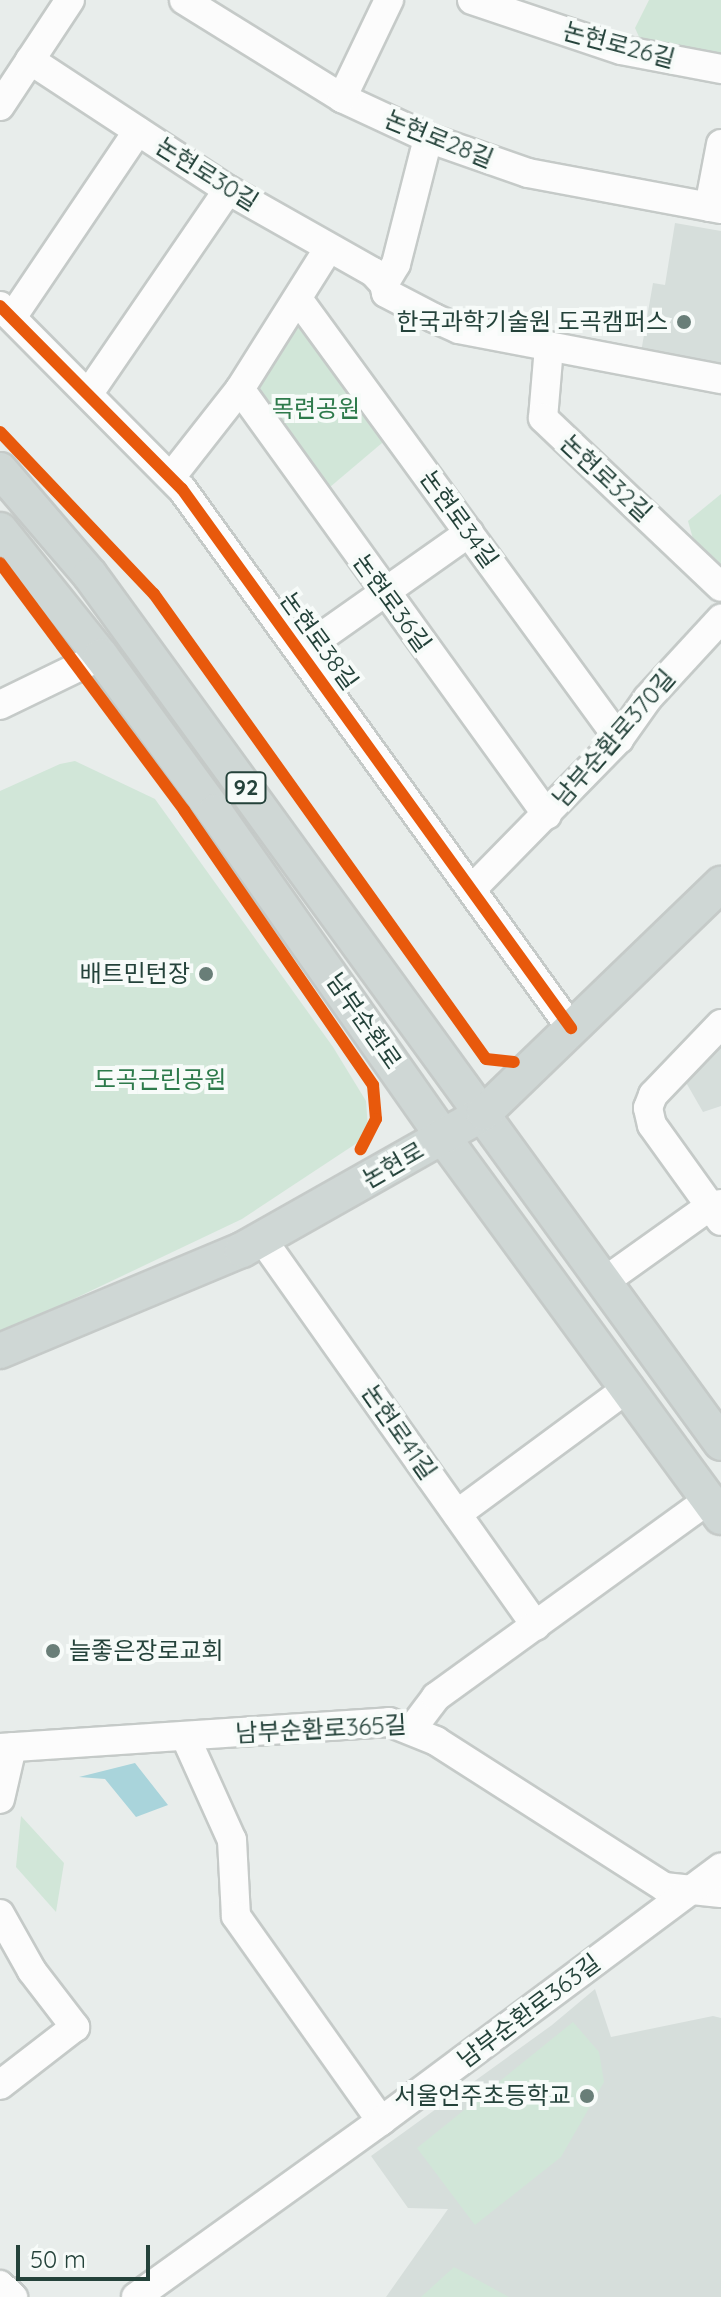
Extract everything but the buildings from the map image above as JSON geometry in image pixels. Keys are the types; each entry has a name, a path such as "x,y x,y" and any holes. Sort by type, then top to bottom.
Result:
{"main road":[{"name":"남부순환로","path":"0,470 90,575 721,1443"},
{"name":"남부순환로","path":"0,530 101,656 297,925 443,1137 629,1387 715,1509"},
{"name":"논현로","path":"0,1351 262,1239 484,1113 721,884"}],"street":[{"path":"0,106 70,0"},
{"name":"논현로28길","path":"184,0 342,98 428,138 528,173 715,208"},
{"path":"342,98 389,0"},
{"name":"논현로26길","path":"472,0 621,50 721,69"},
{"name":"논현로30길","path":"30,60 228,190 373,272 384,284 386,293 459,329 721,379"},
{"name":"논현로38길","path":"138,131 6,311 171,477 571,1028"},
{"path":"384,284 396,264 428,138"},
{"path":"715,208 721,144"},
{"path":"89,393 228,190"},
{"path":"171,477 240,389 328,249"},
{"name":"논현로34길","path":"298,299 619,739"},
{"name":"논현로32길","path":"549,347 543,418 721,587"},
{"name":"논현로36길","path":"240,389 547,815"},
{"path":"300,652 469,533"},
{"name":"남부순환로370길","path":"472,889 619,739 648,698 721,619"},
{"path":"0,705 101,656"},
{"path":"605,1281 717,1210 652,1125 648,1108 653,1095 721,1024"},
{"name":"논현로41길","path":"262,1239 536,1626"},
{"path":"457,1514 629,1387"},
{"name":"남부순환로365길","path":"6,1747 389,1722 412,1729 436,1697 536,1626 715,1509"},
{"path":"412,1729 664,1887 687,1892 721,1893"},
{"path":"185,1736 232,1840 236,1916 381,2121"},
{"path":"0,1799 6,1747"},
{"name":"남부순환로363길","path":"136,2297 381,2121 721,1868"},
{"path":"0,1914 32,1971 75,2027 0,2085"},
{"path":"0,2285 13,2297"}],"shaded area":[{"name":"한국과학기술원 도곡캠퍼스","path":"675,223 721,231 721,372 640,358 653,283 665,285"},
{"path":"721,1039 721,1106 703,1112 684,1079"},
{"name":"서울언주초등학교","path":"595,1989 611,2037 713,2016 721,2018 721,2297 386,2297 448,2209 408,2208 371,2156 552,2025"}],"green space":[{"path":"649,0 721,0 721,61 645,50 635,28"},
{"name":"목련공원","path":"298,299 395,432 317,498 240,389"},
{"path":"721,494 721,569 695,546 688,521"},
{"name":"도곡근린공원","path":"75,761 155,799 333,1047 366,1101 368,1128 357,1143 242,1219 0,1334 0,791 60,764"},
{"path":"21,1816 64,1863 56,1912 16,1867"},
{"path":"573,2022 599,2052 604,2082 561,2157 475,2225 417,2148"},
{"path":"454,2267 509,2297 421,2297"}],"water":[{"path":"135,1763 168,1805 136,1817 105,1779 79,1777"}],"cycle path":[{"path":"0,306 182,489 571,1028"},
{"path":"0,432 154,594 486,1059 514,1062"},
{"path":"0,563 184,810 373,1085 376,1119 361,1149"}],"place":[{"name":"한국과학기술원 도곡캠퍼스","path":"684,322"},
{"name":"배트민턴장","path":"206,974"},
{"name":"늘좋은장로교회","path":"53,1651"},
{"name":"서울언주초등학교","path":"587,2096"}]}
